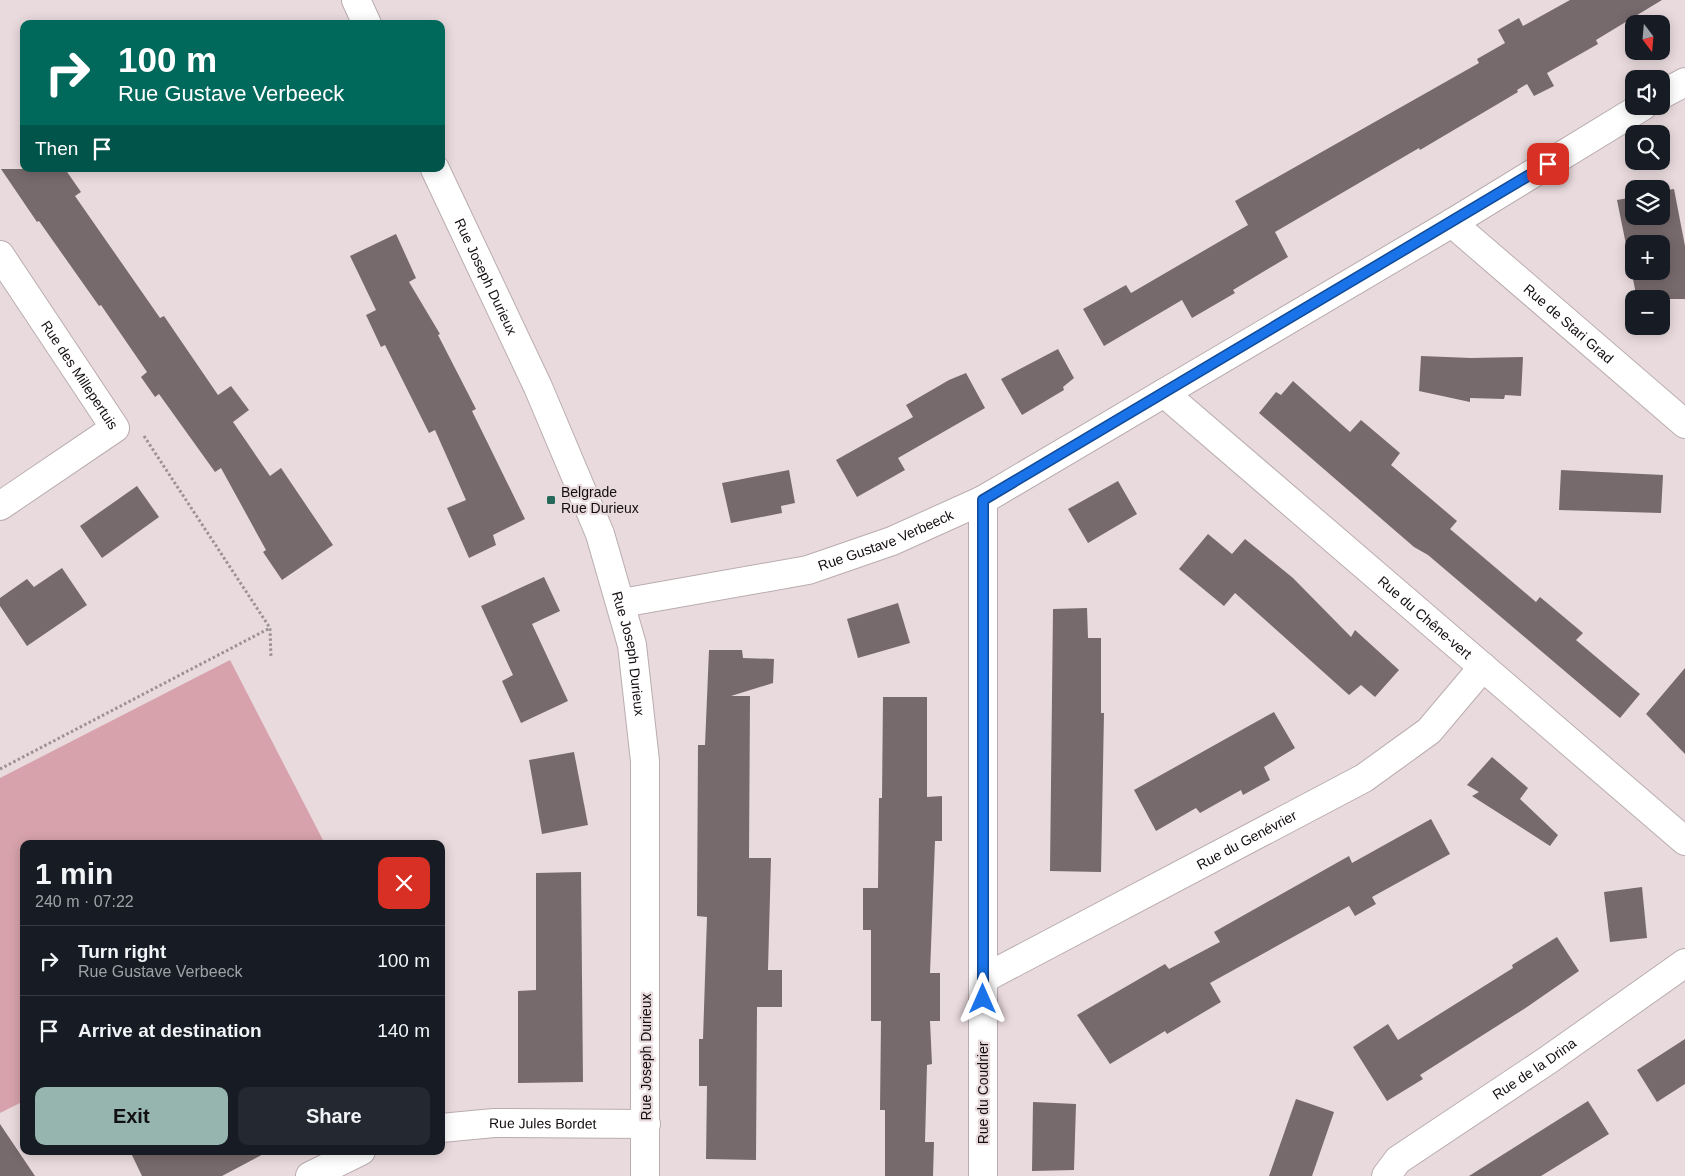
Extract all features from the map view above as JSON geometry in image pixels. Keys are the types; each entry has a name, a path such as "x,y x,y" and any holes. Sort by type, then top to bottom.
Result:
{"street":[{"path":"356,0 365,20"},
{"path":"1670,90 1685,82"},
{"name":"Rue Gustave Verbeeck","path":"622,603 808,570 892,541 983,500 1452,223 1628,115"},
{"name":"Rue Joseph Durieux","path":"436,172 538,388 600,534 622,603 632,645 645,761 645,1176"},
{"name":"Rue de Stari Grad","path":"1452,223 1685,424"},
{"name":"Rue des Millepertuis","path":"0,255 115,428 0,506"},
{"name":"Rue du Chêne-vert","path":"1164,393 1685,841"},
{"name":"Rue du Coudrier","path":"983,500 983,1176"},
{"name":"Rue du Genévrier","path":"983,979 1364,778 1429,731 1483,667"},
{"name":"Rue de la Drina","path":"1386,1176 1398,1160 1548,1060 1685,964"},
{"name":"Rue Jules Bordet","path":"445,1128 494,1123 646,1124"},
{"path":"310,1176 353,1155"}],"path":[{"path":"115,428 141,432 270,628 271,658"},
{"path":"0,769 270,628"}],"shaded area":[{"path":"230,660 323,840 20,840 20,1103 0,1113 0,778"}],"building":[{"path":"1570,0 1662,0 1637,15 1625,15 1625,22 1596,40 1598,44 1547,73 1554,86 1534,96 1527,84 1517,90 1518,92 1420,150 1419,148 1275,232 1288,257 1233,290 1235,293 1192,318 1182,300 1104,346 1083,309 1126,285 1131,293 1248,225 1235,201 1479,63 1477,59 1505,43 1498,30 1519,18 1523,26"},
{"path":"1,169 20,169 20,172 67,172 81,192 75,196 160,318 164,316 218,395 231,386 249,410 233,422 270,476 281,468 333,545 282,580 263,552 266,550 221,468 215,472 159,394 155,397 141,377 147,372 101,305 99,306 39,221 37,222"},
{"path":"1674,189 1685,246 1685,299 1670,299 1670,290 1635,290 1633,280 1670,280 1670,235 1625,235 1625,240 1617,200 1625,199 1625,225 1670,225 1670,190"},
{"path":"396,234 416,278 409,282 440,334 438,335 476,409 472,411 525,519 493,535 496,545 469,558 447,508 466,500 435,430 429,433 385,345 381,347 366,315 376,310 350,256"},
{"path":"1058,349 1074,378 1063,387 1064,390 1022,415 1001,379"},
{"path":"1421,356 1471,358 1523,357 1521,396 1505,395 1504,399 1470,398 1470,402 1419,391"},
{"path":"966,373 985,408 898,458 905,470 857,497 836,460 913,417 906,405 949,380"},
{"path":"1293,381 1350,432 1361,420 1400,453 1391,465 1457,521 1450,529 1536,602 1540,597 1583,633 1576,640 1640,694 1620,718 1428,555 1414,547 1259,413 1276,392 1281,395"},
{"path":"789,470 795,503 781,506 782,513 731,523 722,483"},
{"path":"1561,470 1663,475 1661,513 1559,510"},
{"path":"1118,481 1137,514 1088,543 1068,509"},
{"path":"137,486 159,517 102,558 80,526"},
{"path":"1208,534 1232,554 1245,539 1293,578 1351,637 1355,630 1399,670 1375,697 1361,685 1349,695 1235,593 1224,606 1179,569"},
{"path":"62,568 87,605 27,646 0,606 0,598 27,579 34,587"},
{"path":"544,577 560,611 532,624 568,701 521,723 502,681 513,675 481,606"},
{"path":"898,603 910,643 858,658 847,619"},
{"path":"1087,608 1088,638 1101,638 1101,713 1104,713 1101,872 1050,871 1053,609"},
{"path":"709,650 742,650 743,658 774,659 773,683 731,696 750,696 749,858 771,858 768,970 782,970 782,1007 757,1007 756,1160 706,1159 707,1086 699,1086 699,1039 703,1039 707,917 697,916 698,745 705,745"},
{"path":"1685,668 1685,754 1646,714"},
{"path":"883,697 927,697 927,797 942,796 942,841 935,841 930,973 940,973 940,1021 930,1021 932,1064 927,1065 925,1142 934,1142 933,1176 885,1176 885,1110 880,1110 881,1021 871,1021 871,930 863,930 863,888 878,888 879,798 882,798"},
{"path":"1274,712 1295,748 1264,767 1270,780 1243,795 1241,790 1200,813 1196,808 1156,831 1134,790"},
{"path":"574,752 588,825 542,834 529,760"},
{"path":"1492,757 1528,788 1520,799 1558,835 1550,846 1472,796 1479,792 1467,785"},
{"path":"1431,819 1450,854 1372,897 1376,904 1355,916 1349,906 1210,983 1221,1002 1167,1034 1165,1031 1110,1064 1077,1015 1165,964 1169,969 1220,942 1214,932 1349,856 1352,863"},
{"path":"581,872 583,1082 518,1083 518,991 536,990 536,873"},
{"path":"1642,887 1647,938 1610,942 1604,892"},
{"path":"1557,937 1579,971 1527,1007 1420,1075 1423,1079 1387,1101 1353,1047 1388,1024 1398,1040 1513,968 1512,965"},
{"path":"1685,1039 1685,1084 1657,1102 1637,1070"},
{"path":"1296,1099 1334,1112 1312,1176 1269,1176"},
{"path":"1588,1101 1609,1134 1541,1176 1469,1176"},
{"path":"1033,1102 1076,1104 1074,1170 1032,1171"},
{"path":"0,1124 35,1176 0,1176"},
{"path":"132,1155 261,1155 222,1176 142,1176"}],"place":[{"name":"Belgrade Rue Durieux","path":"551,500"}],"route":[{"path":"983,999 983,500 1452,223 1548,164"}]}
